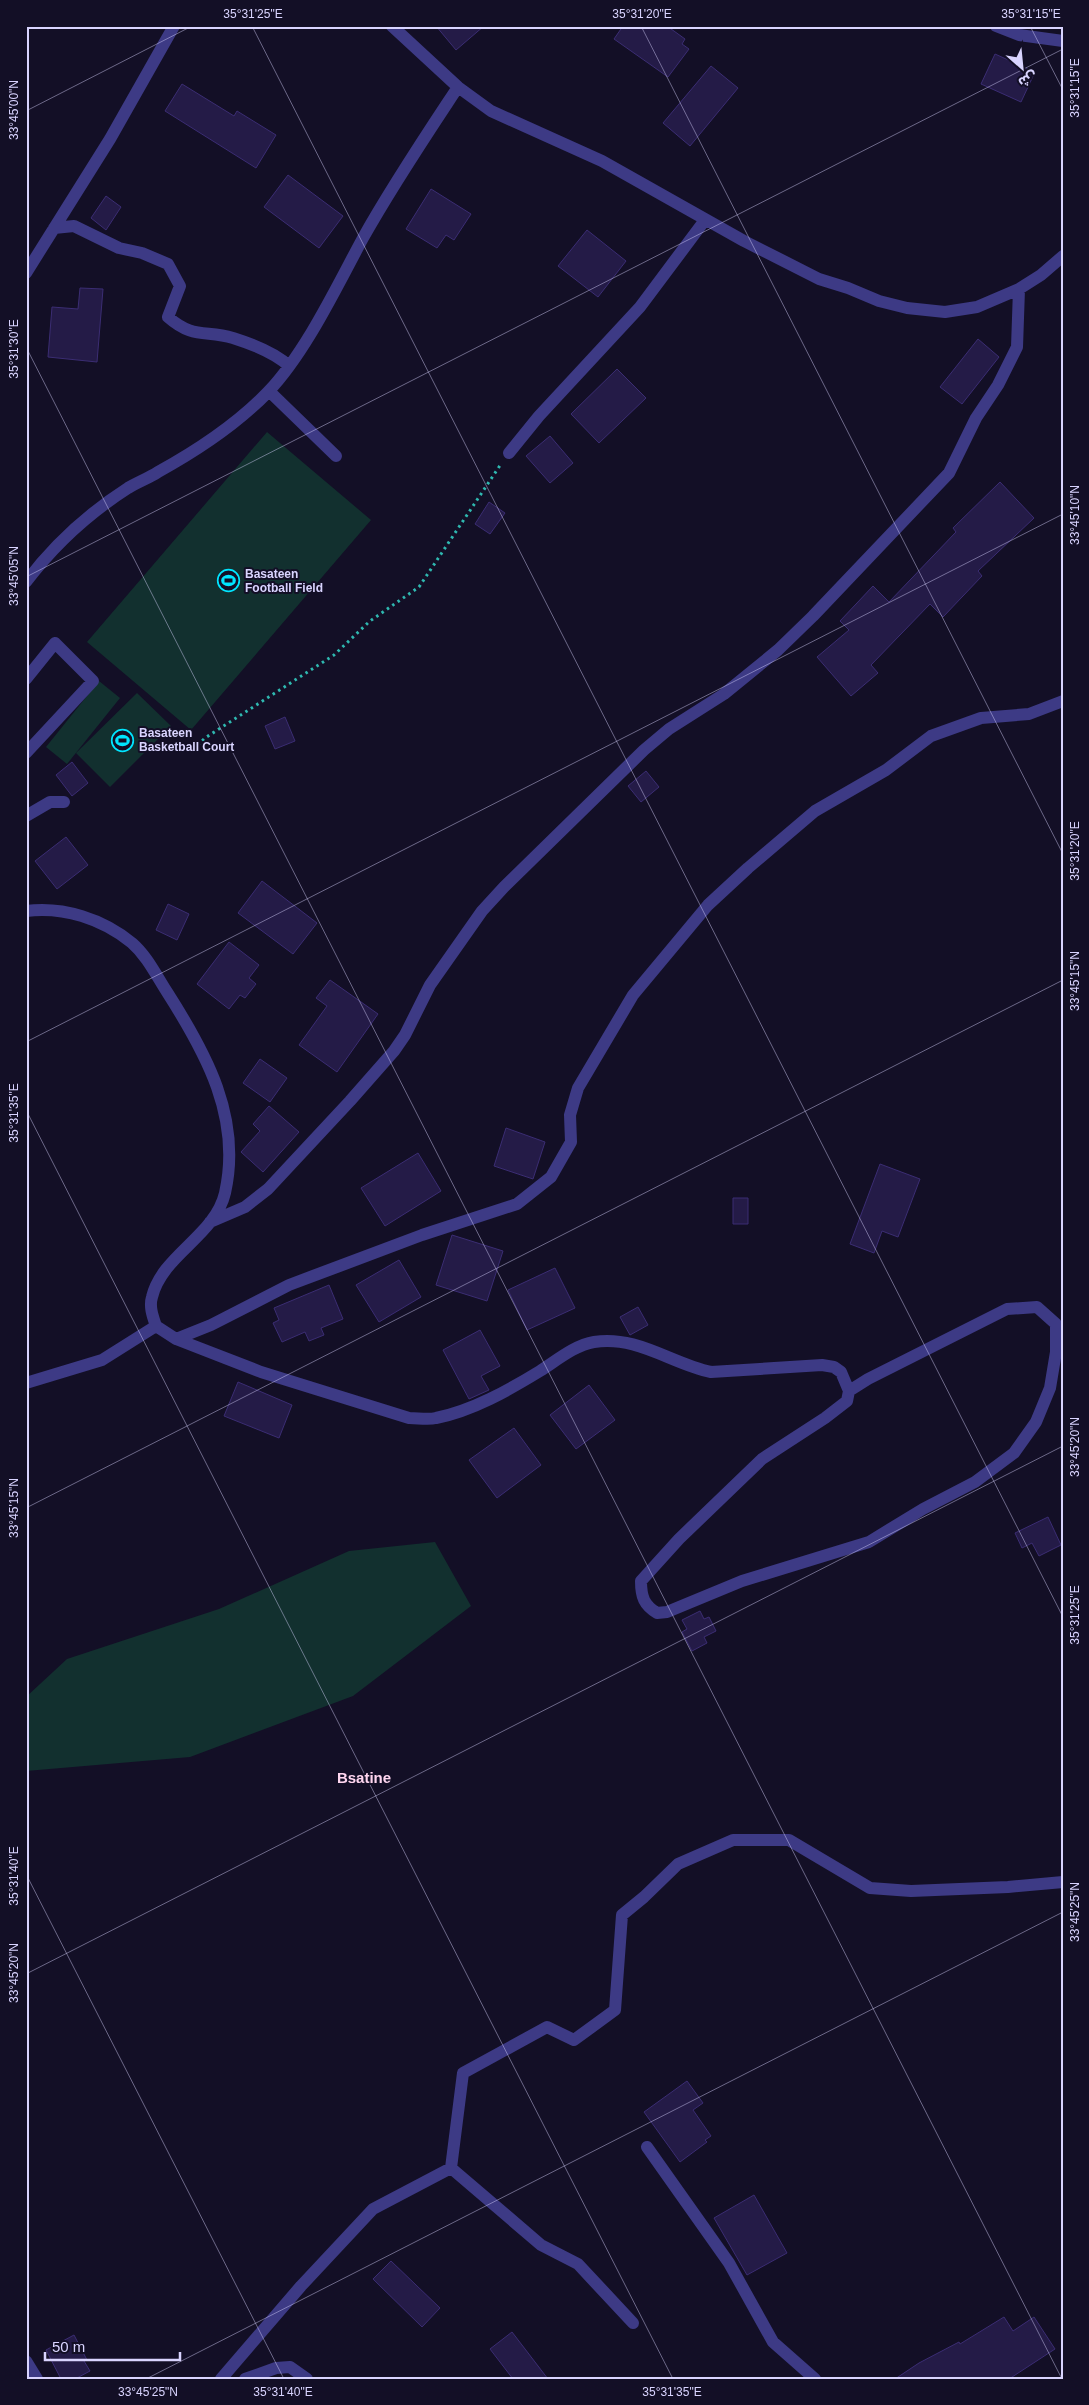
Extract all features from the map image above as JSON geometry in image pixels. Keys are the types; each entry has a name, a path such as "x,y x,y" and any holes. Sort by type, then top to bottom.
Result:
{"street":[{"path":"26,273 110,139 174,26"},
{"path":"392,26 458,87 491,111 602,161 705,220 819,279 848,288 878,301 907,308 946,312 976,306 1019,289 1041,275 1063,256"},
{"path":"996,26 1019,35 1063,42"},
{"path":"26,582 43,560 86,518 129,487 166,468 214,437 269,391 289,366 397,179 458,87"},
{"path":"509,454 539,416 640,306 705,220"},
{"path":"54,228 74,226 119,248 142,253 168,264 180,286 168,317 181,329 232,338 280,357 289,366"},
{"path":"210,1222 245,1207 268,1189 394,1051 405,1035 430,985 482,911 504,887 644,750 669,729 724,694 778,650 950,473 976,418 998,385 1017,347 1019,289"},
{"path":"269,391 336,456"},
{"path":"26,679 55,643 93,681 26,753"},
{"path":"176,1339 211,1326 289,1285 422,1235 517,1204 551,1177 571,1142 570,1115 578,1088 633,995 708,905 748,868 815,811 886,770 931,736 981,718 1029,714 1063,701"},
{"path":"26,816 50,802 64,802"},
{"path":"26,911 43,909 63,911 104,924 142,954 186,1021 216,1079 226,1124 230,1162 225,1195 210,1222 166,1270 152,1296 151,1311 156,1326 176,1339 261,1372 409,1418 434,1419 459,1412 500,1393 569,1353 593,1342 623,1343 644,1347 694,1369 711,1372 822,1365 834,1367 841,1372 849,1391 846,1401 840,1407 762,1459 658,1560 641,1582 641,1595 648,1607 657,1613 667,1612 742,1580 869,1542 923,1509 975,1482 1014,1453 1036,1422 1050,1388 1056,1352 1056,1324 1037,1308 1007,1309 876,1375 849,1391"},
{"path":"26,1383 102,1360 156,1326"},
{"path":"451,2168 463,2073 547,2028 574,2040 614,2010 622,1915 644,1897 678,1864 733,1840 789,1840 870,1888 911,1892 1063,1882"},
{"path":"647,2147 729,2264 773,2342 815,2379"},
{"path":"451,2168 541,2245 578,2264 633,2323"},
{"path":"221,2379 301,2286 373,2209 451,2168"},
{"path":"26,2362 37,2379"},
{"path":"245,2379 276,2368 290,2367 307,2379"}],"path":[{"path":"192,750 205,738 334,655 370,621 419,587 467,513 509,454"}],"green space":[{"name":"Basateen Football Field","path":"267,432 371,520 191,730 87,642"},
{"path":"99,681 120,698 67,764 46,747"},
{"name":"Basateen Basketball Court","path":"137,693 171,726 110,787 76,753"},
{"path":"435,1542 471,1606 353,1696 190,1757 26,1771 26,1697 67,1659 219,1609 349,1551"}],"building":[{"path":"436,26 484,26 456,50"},
{"path":"623,26 667,26 685,39 682,44 689,49 668,77 614,39"},
{"path":"995,54 1035,72 1021,102 981,84"},
{"path":"711,66 738,88 690,146 663,123"},
{"path":"182,84 234,116 237,111 276,135 256,168 165,111"},
{"path":"288,175 343,216 319,248 264,207"},
{"path":"431,189 471,214 454,240 446,235 437,248 406,229"},
{"path":"106,196 121,207 106,230 91,218"},
{"path":"587,230 626,261 598,297 558,266"},
{"path":"80,288 103,289 97,362 48,357 52,307 78,309"},
{"path":"978,339 999,357 962,404 940,387"},
{"path":"617,369 646,398 599,443 571,414"},
{"path":"550,436 573,463 550,483 526,456"},
{"path":"1000,482 1034,518 978,571 982,576 943,617 930,604 871,665 878,673 851,696 817,657 849,630 840,621 873,586 889,602 956,532 953,528"},
{"path":"489,502 505,513 490,534 475,524"},
{"path":"285,717 295,741 275,749 265,726"},
{"path":"72,762 88,783 72,796 56,775"},
{"path":"646,771 659,787 641,802 628,786"},
{"path":"66,837 88,865 57,889 35,861"},
{"path":"262,881 317,923 293,954 238,913"},
{"path":"168,904 189,914 177,940 156,930"},
{"path":"229,942 259,965 249,978 256,984 245,998 240,995 229,1009 197,984"},
{"path":"330,980 378,1014 337,1072 299,1045 327,1006 316,998"},
{"path":"260,1059 287,1078 270,1102 243,1083"},
{"path":"269,1106 299,1132 263,1172 241,1152 260,1131 253,1124"},
{"path":"506,1128 545,1142 533,1179 494,1166"},
{"path":"418,1153 441,1191 385,1226 361,1188"},
{"path":"880,1164 920,1179 898,1237 882,1231 874,1253 850,1244"},
{"path":"733,1198 748,1198 748,1224 733,1224"},
{"path":"452,1235 503,1251 487,1301 436,1285"},
{"path":"399,1260 421,1297 379,1322 356,1285"},
{"path":"555,1268 575,1308 527,1330 508,1290"},
{"path":"329,1285 343,1319 321,1328 324,1335 309,1341 305,1332 282,1342 273,1323 279,1320 274,1308"},
{"path":"638,1307 648,1325 630,1335 620,1317"},
{"path":"480,1330 500,1366 481,1376 489,1390 469,1399 443,1350"},
{"path":"238,1382 292,1405 279,1438 224,1416"},
{"path":"589,1385 615,1420 576,1449 550,1415"},
{"path":"514,1428 541,1465 497,1498 469,1460"},
{"path":"1048,1517 1061,1545 1039,1556 1032,1543 1022,1548 1015,1533"},
{"path":"700,1611 704,1619 709,1617 716,1631 704,1637 707,1643 692,1651 682,1632 687,1629 682,1620"},
{"path":"687,2081 703,2103 693,2110 711,2136 705,2140 707,2142 680,2162 644,2112"},
{"path":"754,2195 787,2253 747,2275 714,2218"},
{"path":"391,2261 440,2308 422,2327 373,2279"},
{"path":"1004,2317 1013,2331 1034,2317 1055,2349 1009,2379 895,2379 919,2363 959,2342 960,2344"},
{"path":"512,2332 548,2379 513,2379 490,2349"},
{"path":"74,2335 87,2360 84,2361 90,2371 75,2379 61,2379 46,2350"}],"place":[{"name":"Basateen Football Field","path":"229,581"},
{"name":"Basateen Basketball Court","path":"123,740"}],"district":[{"name":"Bsatine","path":"364,1778"}]}
